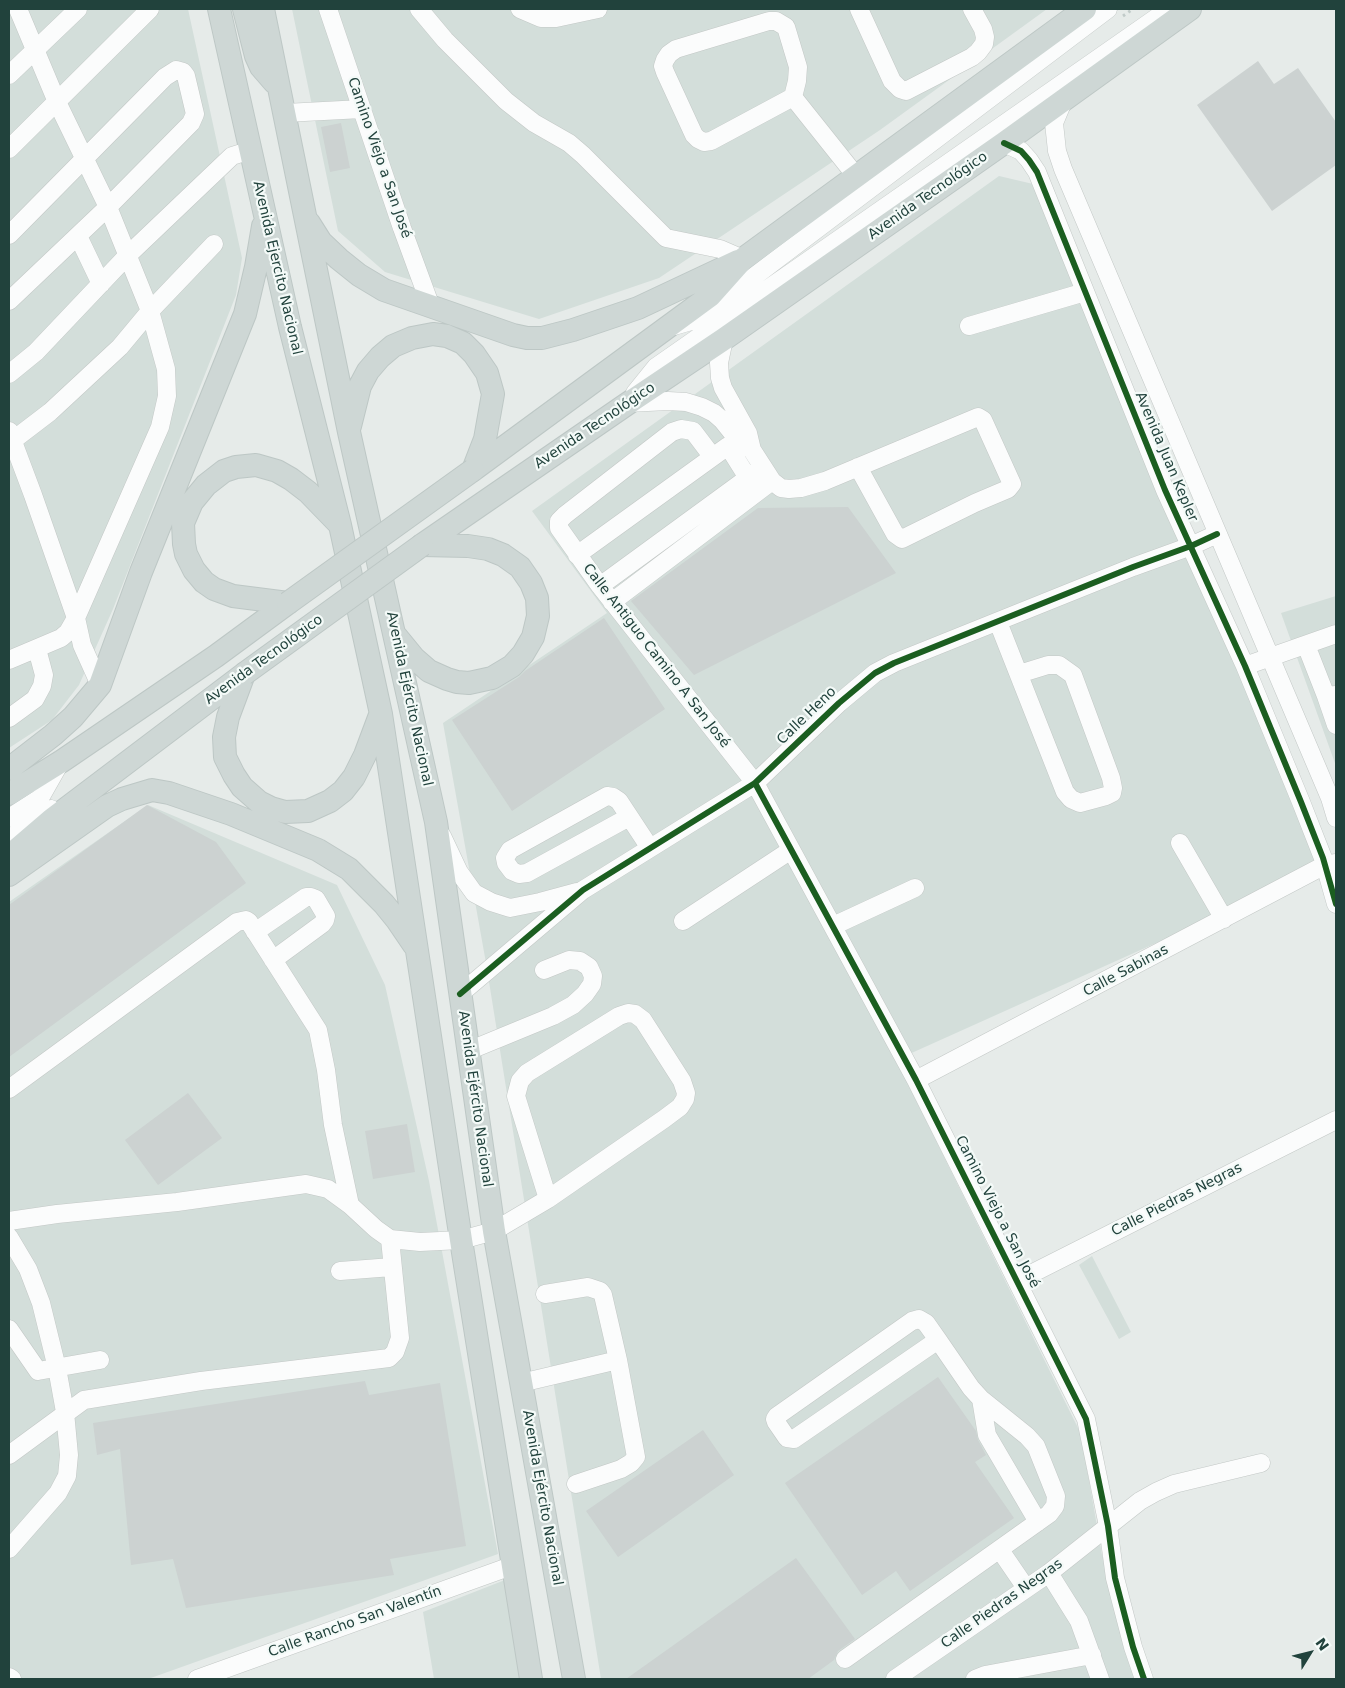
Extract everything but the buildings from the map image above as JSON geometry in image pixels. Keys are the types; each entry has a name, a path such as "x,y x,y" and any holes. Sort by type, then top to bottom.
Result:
{"main road":[{"name":"Avenida Ejercito Nacional","path":"219,9 290,327 340,525"},
{"path":"244,9 256,56 261,67 279,89"},
{"path":"263,9 349,432"},
{"path":"9,794 62,761 216,656 472,470 710,296 743,259 1086,9"},
{"name":"Avenida Tecnológico","path":"9,856 76,800 244,674 422,545 724,339 1004,143 1190,9"},
{"path":"9,768 53,736 73,717 100,685 141,572 245,314 256,267 265,212"},
{"path":"305,218 321,242 339,259 359,275 384,290 431,308 513,335 542,338 573,330 638,308 743,259"},
{"path":"349,432 360,386 368,371 380,356 393,346 412,338 433,334 447,336 463,343 474,354 487,373 493,394 485,440 472,470"},
{"name":"Avenida Ejército Nacional","path":"349,432 436,822 494,1230 574,1679"},
{"path":"288,602 233,596 214,589 204,582 194,570 186,554 183,523 192,502 206,485 224,471 236,467 256,465 276,471 291,479 308,492 340,525 380,714 531,1679"},
{"path":"395,634 414,658 429,670 447,679 469,683 492,678 512,666 523,654 533,637 538,616 537,598 531,583 520,568 503,555 488,549 468,546 422,545"},
{"path":"244,674 228,717 224,737 225,757 242,787 259,802 271,808 285,812 308,811 330,801 343,791 354,777 365,755 380,714"},
{"path":"9,875 107,806 122,798 152,790 170,793 231,814 318,850 349,869 369,887 397,920 418,951"}],"street":[{"path":"9,660 61,638 68,632 76,618 160,427 167,396 166,369 150,312 108,207 57,102 18,9"},
{"path":"9,75 78,9"},
{"path":"9,149 150,9"},
{"name":"Camino Viejo a San José","path":"328,9 431,308"},
{"path":"419,9 445,40 506,101 534,123 569,143 666,238 720,249 743,259"},
{"path":"520,9 541,18 556,18 598,9"},
{"path":"860,9 892,81 900,89 906,91 972,57 978,52 984,44 985,37 983,29 972,9"},
{"path":"664,329 698,319 1108,9"},
{"path":"627,404 656,367 1169,9"},
{"path":"769,20 776,20 786,27 798,67 793,97 711,141 704,142 694,135 663,66 669,54 676,49 769,20"},
{"path":"9,235 165,77 176,70 183,72 186,76 195,114 194,119 108,207 9,302"},
{"path":"793,97 856,176"},
{"name":"Avenida Juan Kepler","path":"1064,99 1054,123 1057,151 1330,798 1336,818"},
{"path":"285,113 362,109"},
{"name":"Avenida Juan Kepler","path":"1004,143 1021,151 1037,172 1165,490 1245,666 1301,802 1331,864 1336,904"},
{"path":"9,374 36,352 128,256 232,156 251,150"},
{"path":"78,236 101,284"},
{"path":"100,685 82,645 76,618 33,495 10,436 50,412 120,347 214,244"},
{"path":"969,326 1085,292"},
{"path":"724,339 719,363 720,378 730,401 748,478"},
{"path":"627,404 668,401 686,402 714,413 738,439 752,450 767,474 781,488 789,489 801,488 825,481 978,417 983,420 1012,484 1008,489 902,539 895,534 858,468"},
{"name":"Calle Antiguo Camino A San José","path":"712,456 693,431 681,429 672,432 565,515 560,521 558,528 612,602 755,783"},
{"path":"578,555 738,439"},
{"path":"600,586 748,478 767,474"},
{"path":"612,602 767,474"},
{"name":"Calle Heno","path":"460,994 583,890 755,783 859,684 875,673 894,663 1133,567 1191,546 1217,534"},
{"path":"998,622 1065,792 1070,800 1080,803 1112,793 1111,778 1073,675 1059,665 1048,665 1019,674"},
{"path":"1245,666 1336,634"},
{"path":"1306,645 1331,695 1336,725"},
{"path":"9,718 35,700 42,686 44,675 37,649"},
{"path":"9,818 40,798 62,761"},
{"name":"Camino Viejo a San José","path":"755,783 916,1080 1086,1419 1108,1526 1115,1578 1133,1648 1144,1679"},
{"path":"629,817 527,873 519,874 512,871 506,863 510,850 607,796 613,796 619,802 650,848"},
{"path":"9,839 47,810 76,800"},
{"name":"Calle Heno","path":"436,822 459,872 474,893 491,902 510,908 583,890"},
{"path":"1180,843 1224,920"},
{"path":"683,921 791,850"},
{"name":"Calle Sabinas","path":"916,1080 1331,864"},
{"path":"833,926 915,888"},
{"path":"255,932 306,897 311,896 316,899 326,916 325,920 273,960"},
{"path":"9,1089 238,922 246,920 318,1030 326,1070 332,1125 350,1205"},
{"path":"468,1051 553,1016 573,1005 585,994 592,984 594,976 589,967 580,961 569,960 544,970"},
{"path":"9,1221 56,1214 177,1202 306,1184 328,1189 350,1205 376,1230 390,1239 420,1242 461,1240 494,1230 548,1199 680,1107 686,1093 682,1081 643,1020 636,1014 628,1012 619,1016 527,1073 520,1081 516,1096 548,1199"},
{"name":"Calle Piedras Negras","path":"1017,1281 1336,1120"},
{"path":"9,1237 28,1269 41,1302 58,1368 69,1456 67,1476 58,1493 9,1549"},
{"path":"9,1455 65,1412 84,1400 201,1381 389,1358 395,1352 400,1338 390,1239"},
{"path":"340,1271 392,1266"},
{"path":"544,1294 581,1288 594,1288 600,1291 604,1300 618,1360 636,1457 631,1463 621,1469 576,1484"},
{"path":"845,1659 1000,1550 1049,1514 1055,1506 1056,1496 1036,1446 1027,1436 981,1399 971,1388 938,1340 926,1323 919,1319 912,1321 776,1416 776,1422 788,1438 794,1439 938,1340"},
{"path":"9,1328 38,1371 100,1360"},
{"path":"521,1383 618,1360"},
{"path":"981,1399 987,1435 1038,1522"},
{"name":"Calle Piedras Negras","path":"894,1679 1049,1573 1140,1501 1174,1484 1261,1463"},
{"path":"1000,1550 1026,1588"},
{"name":"Calle Rancho San Valentín","path":"197,1679 514,1565"},
{"path":"1049,1573 1079,1621 1100,1679"},
{"path":"975,1679 985,1675 1092,1656"}],"shaded area":[{"path":"9,9 188,9 242,258 236,295 113,609 79,685 52,720 9,748"},
{"path":"292,9 1047,9 880,130 659,278 539,319 385,272 338,231"},
{"path":"999,176 1033,184 1325,867 896,1060 1081,1434 1102,1555 1144,1679 601,1679 486,963 443,723 607,613 532,511"},
{"path":"1336,596 1336,766 1281,613"},
{"path":"148,805 337,885 385,985 429,1181 498,1554 148,1679 9,1679 9,902"},
{"path":"1092,1256 1131,1332 1119,1339 1079,1265"},
{"path":"505,1580 520,1679 434,1679 423,1612"}],"cycle path":[{"path":"1004,143 1021,151 1037,172 1165,490 1245,666 1301,802 1323,858 1336,904"},
{"path":"460,994 583,890 755,783 839,703 875,673 894,663 1133,567 1191,546 1217,534"},
{"path":"755,783 916,1080 1086,1419 1108,1526 1115,1578 1133,1647 1144,1679"}]}
